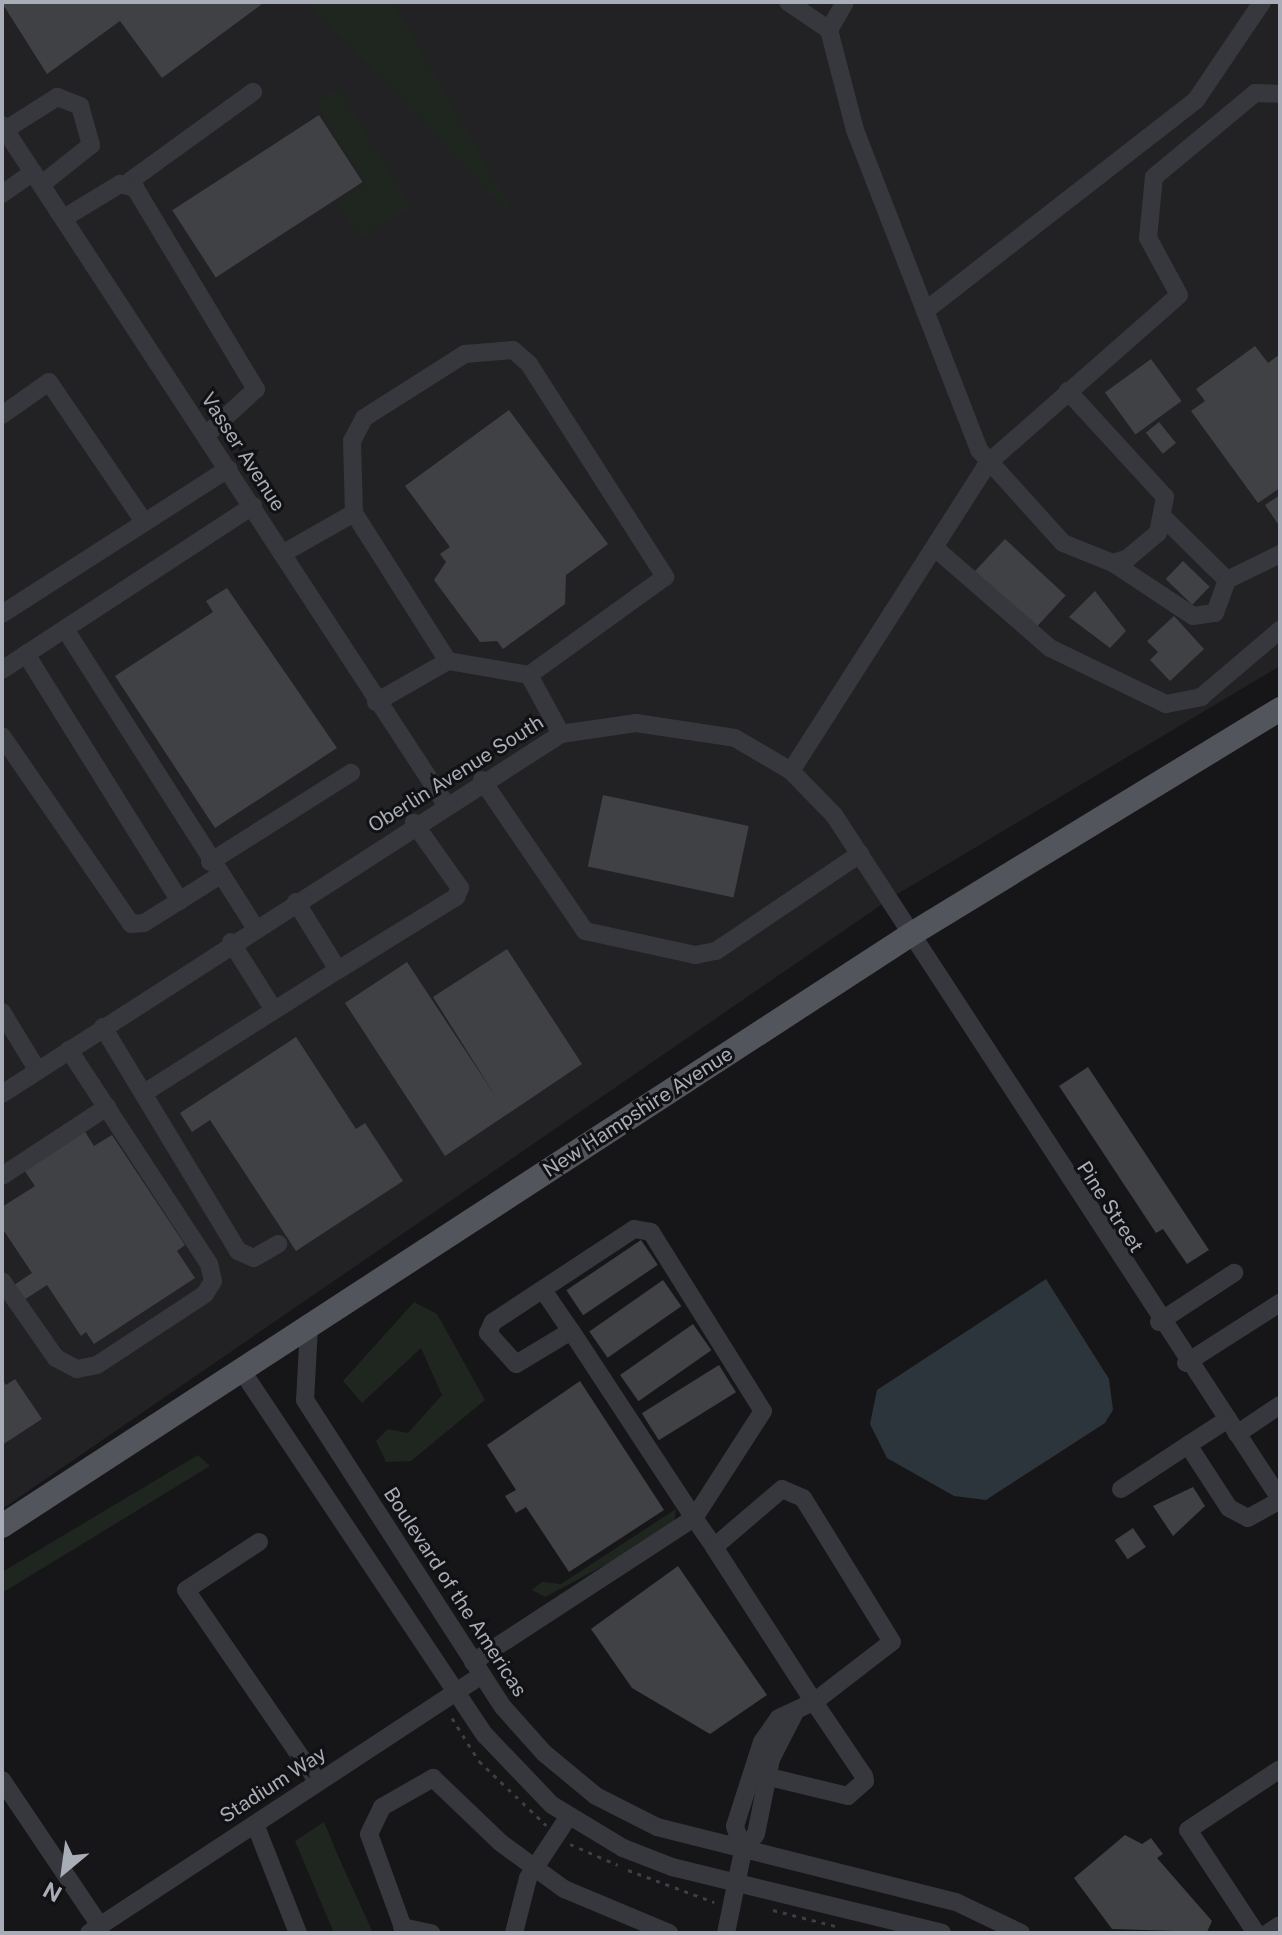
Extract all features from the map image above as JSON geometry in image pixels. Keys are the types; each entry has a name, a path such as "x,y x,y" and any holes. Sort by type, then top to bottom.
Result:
{"main road":[{"name":"New Hampshire Avenue","path":"2,1526 910,935 1280,709"}],"street":[{"path":"788,2 829,30 855,130 988,463 1063,543 1113,563 1205,618 1222,606 1227,580"},
{"path":"829,30 845,2"},
{"path":"925,311 1196,100 1262,2"},
{"path":"64,218 130,181 253,92"},
{"path":"791,771 988,463 1179,295 1148,238 1154,177 1255,93 1280,94"},
{"path":"2,194 37,178 91,145 80,106 57,97 4,128"},
{"name":"Vasser Avenue","path":"4,128 207,434 376,702 445,803"},
{"path":"130,181 256,389 207,434"},
{"path":"376,702 448,661 529,675 665,577 529,364 513,350 465,354 364,418 352,441 354,513 448,661"},
{"path":"2,415 49,382 142,519"},
{"path":"1068,391 1165,497 1165,519 1128,558 1113,563"},
{"path":"2,614 142,519 228,469"},
{"path":"2,670 253,506"},
{"path":"282,554 354,513"},
{"path":"1165,519 1227,580"},
{"path":"935,548 1050,648 1166,704 1201,697 1280,630"},
{"path":"1227,580 1280,554"},
{"path":"65,629 214,869 255,927"},
{"path":"26,654 180,901"},
{"path":"529,675 561,734"},
{"name":"Oberlin Avenue South","path":"2,1094 445,803 561,734 680,724 735,738 791,771 860,854 910,935"},
{"path":"2,736 131,924 180,901 214,869 351,773"},
{"path":"482,780 585,931 695,955 716,951 860,854"},
{"path":"144,1093 456,897 460,888 414,823"},
{"path":"296,902 338,970"},
{"name":"Pine Street","path":"910,935 1159,1322 1280,1499"},
{"path":"231,942 274,1010"},
{"path":"2,1012 38,1071"},
{"path":"103,1027 243,1258 278,1244"},
{"path":"2,1281 56,1358 77,1369 97,1365 210,1289 209,1264 69,1050"},
{"path":"2,1176 107,1107"},
{"path":"571,1331 516,1364 489,1336 493,1322 634,1229 647,1229 659,1242 763,1411 694,1518"},
{"path":"1159,1322 1234,1273"},
{"path":"543,1290 864,1776 862,1790 848,1796 769,1777"},
{"path":"1186,1363 1280,1303"},
{"name":"Boulevard of the Americas","path":"309,1327 305,1400 478,1668 544,1753 596,1796 657,1827 956,1902 1021,1933"},
{"path":"242,1371 457,1691 517,1773 569,1816 623,1848 738,1882 942,1933"},
{"path":"1121,1489 1188,1445 1280,1405"},
{"path":"1188,1445 1238,1516 1280,1499"},
{"path":"714,1547 775,1492 798,1493 888,1628 892,1642 885,1654 814,1702 779,1718 756,1753 735,1826 743,1851 726,1933"},
{"name":"Stadium Way","path":"94,1930 457,1691 478,1668 694,1518"},
{"path":"259,1542 186,1590 318,1782"},
{"path":"743,1851 756,1834 769,1777 794,1713"},
{"path":"1256,1933 1188,1830 1280,1769"},
{"path":"2,1780 94,1930"},
{"path":"431,1933 404,1930 369,1834 382,1807 419,1783 443,1783 533,1868 642,1929 669,1933"},
{"path":"514,1933 533,1868 569,1816"},
{"path":"255,1824 298,1933"},
{"path":"1268,1933 1280,1925"}],"path":[{"path":"576,1847 661,1887 713,1902"}],"shaded area":[{"path":"2,2 1280,2 1280,666 894,896 2,1509"},
{"path":"306,2 393,2 520,224"},
{"path":"339,88 411,207 360,238 337,203 366,184 315,103"},
{"path":"1046,1279 1109,1379 1113,1410 1105,1423 986,1500 954,1496 887,1458 870,1424 877,1390"},
{"path":"414,1302 437,1314 485,1400 411,1461 386,1462 376,1441 388,1429 408,1433 442,1395 421,1348 362,1403 343,1381"},
{"path":"198,1455 210,1466 2,1593 2,1572"},
{"path":"676,1509 674,1522 624,1555 545,1597 532,1590 542,1582 561,1584"},
{"path":"324,1822 373,1933 334,1933 295,1841"}],"building":[{"path":"2,3 262,4 162,78 120,21 47,74"},
{"path":"319,115 363,182 216,277 172,210"},
{"path":"1255,346 1268,363 1280,354 1280,488 1258,503 1191,411 1205,401 1196,389"},
{"path":"1151,359 1182,401 1135,435 1105,393"},
{"path":"509,410 608,544 566,575 565,604 503,649 497,641 480,642 434,580 446,562 440,554 450,547 405,486"},
{"path":"1159,422 1176,443 1163,454 1146,433"},
{"path":"1280,495 1280,527 1265,505"},
{"path":"1005,539 1066,596 1034,630 973,573"},
{"path":"1183,561 1210,587 1192,605 1166,579"},
{"path":"227,588 337,748 215,828 115,676 213,612 206,601"},
{"path":"1095,591 1126,631 1110,648 1069,617"},
{"path":"1174,616 1204,649 1170,681 1150,660 1158,652 1147,641"},
{"path":"603,795 749,826 734,897 588,866"},
{"path":"507,949 582,1064 445,1156 345,1003 407,962 496,1097 433,997"},
{"path":"296,1037 356,1129 365,1123 403,1181 296,1251 210,1120 192,1132 180,1113"},
{"path":"1088,1067 1209,1250 1187,1264 1163,1229 1156,1233 1059,1086"},
{"path":"84,1130 94,1146 112,1135 185,1245 177,1251 195,1278 94,1344 86,1332 81,1336 47,1285 24,1300 14,1285 32,1273 2,1228 2,1207 35,1186 24,1170"},
{"path":"641,1240 658,1265 583,1315 566,1290"},
{"path":"663,1280 681,1306 608,1358 589,1332"},
{"path":"693,1324 711,1350 638,1401 620,1375"},
{"path":"719,1365 736,1392 659,1440 642,1413"},
{"path":"2,1379 6,1385 15,1379 42,1419 2,1445"},
{"path":"580,1381 664,1510 569,1572 526,1507 516,1513 505,1496 516,1490 487,1445"},
{"path":"1193,1487 1205,1506 1173,1536 1153,1506"},
{"path":"1133,1528 1146,1547 1128,1559 1115,1540"},
{"path":"678,1566 767,1695 710,1734 632,1688 591,1629"},
{"path":"1125,1835 1142,1844 1151,1838 1163,1854 1157,1858 1212,1921 1207,1932 1112,1929 1074,1878"}]}
